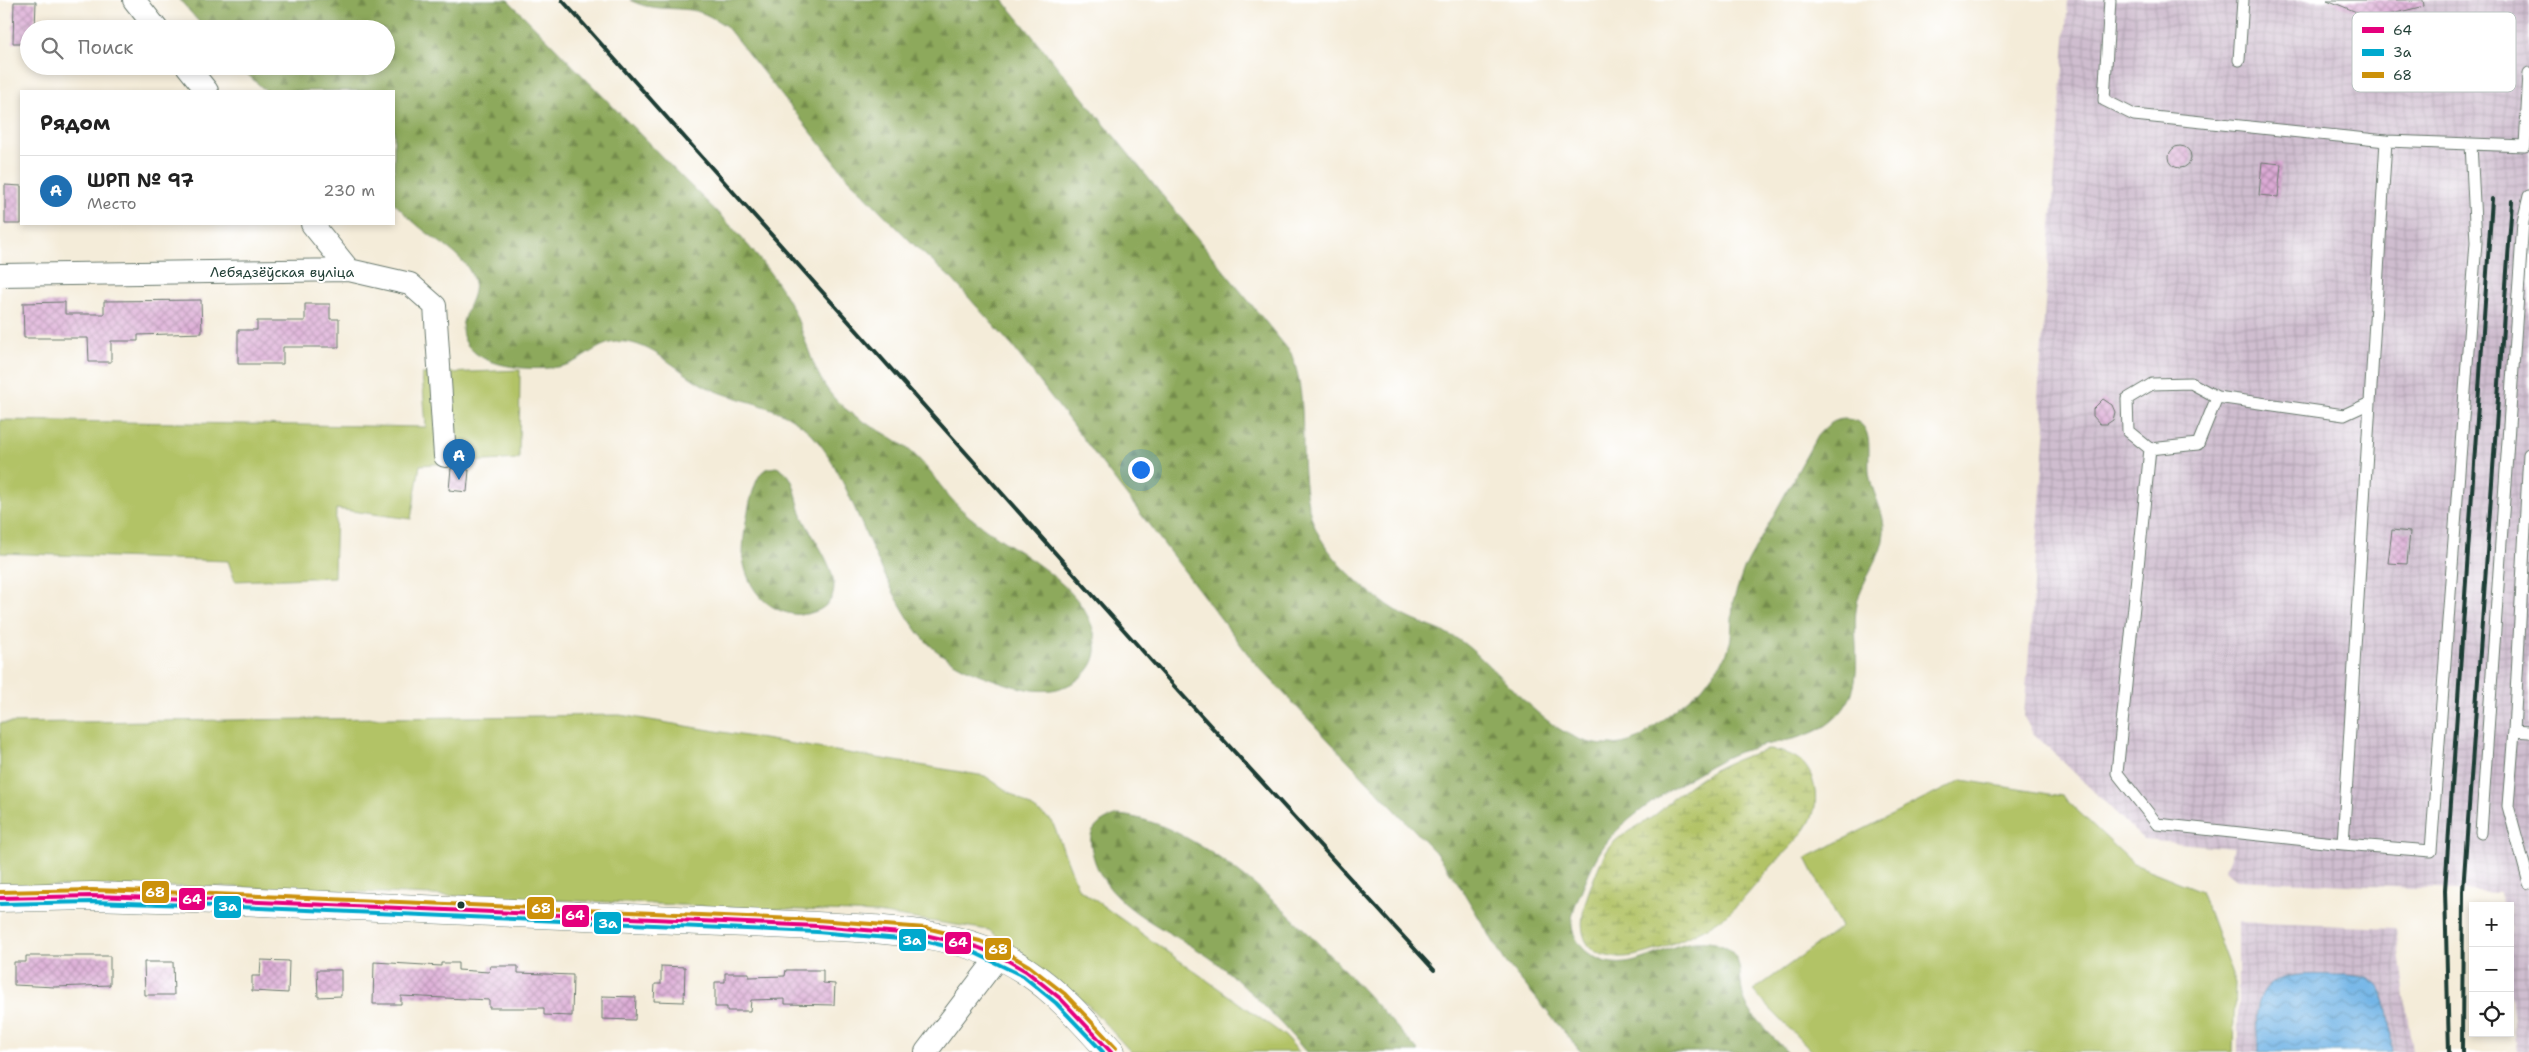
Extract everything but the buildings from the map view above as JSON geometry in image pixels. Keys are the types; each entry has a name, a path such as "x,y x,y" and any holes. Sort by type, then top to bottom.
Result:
{"street":[{"path":"134,0 150,20"},
{"path":"194,75 206,90"},
{"path":"313,225 349,270"},
{"name":"Лебядзёўская вуліца","path":"0,275 349,270 410,284 435,306 446,456"},
{"path":"0,898 92,896 191,898 917,932 976,946 1025,970 1051,990 1111,1052"},
{"path":"926,1052 998,956"}],"lane":[{"path":"2110,0 2104,100 2134,115 2386,141 2471,144 2528,150 2529,73"},
{"path":"2239,60 2243,0"},
{"path":"2343,844 2386,141"},
{"path":"2150,449 2117,773 2157,824 2343,844 2431,850 2476,242 2471,144"},
{"path":"2482,834 2523,222 2529,196"},
{"path":"2217,398 2198,444 2150,449 2128,431 2127,399 2152,384 2191,383 2217,398 2344,415 2370,404"},
{"path":"2529,454 2514,732 2508,806 2529,883"},
{"path":"2514,732 2529,732"}],"shaded area":[{"path":"2068,0 2529,0 2529,1052 2517,1052 2514,1025 2514,902 2501,902 2500,892 2237,880 2224,871 2234,848 2144,840 2032,732 2024,717 2046,424 2038,398"},
{"path":"2238,922 2396,928 2412,1052 2238,1052"}],"green space":[{"path":"180,0 508,0 716,210 750,247 789,301 816,368 837,401 853,415 908,449 922,462 958,506 975,521 1060,582 1077,600 1089,620 1096,643 1096,652 1091,667 1079,679 1065,687 1040,691 1008,684 976,673 954,662 933,648 920,634 896,596 884,574 847,491 826,453 806,429 787,416 709,388 659,355 648,349 626,342 609,343 574,362 544,368 518,368 493,362 474,352 466,343 462,333 465,316 474,290 471,273 460,258 418,226 395,204 395,90 265,90 248,75 395,75 395,20 197,20"},
{"path":"630,0 1003,0 1291,353 1301,395 1303,460 1308,504 1314,525 1330,552 1353,578 1394,610 1449,634 1462,642 1542,717 1565,732 1588,742 1613,745 1640,738 1702,688 1726,656 1731,639 1733,601 1744,569 1817,436 1830,424 1842,419 1857,422 1863,427 1869,442 1870,478 1883,518 1884,532 1880,551 1863,585 1857,603 1855,627 1856,677 1849,700 1838,715 1812,733 1748,749 1719,761 1665,793 1630,819 1607,842 1599,854 1577,900 1572,917 1573,930 1579,944 1587,952 1604,961 1620,963 1635,961 1682,945 1697,942 1714,943 1726,947 1733,953 1740,969 1743,997 1747,1006 1787,1052 1581,1052 1505,961 1458,883 1435,852 1254,662 1013,347 953,280 916,247 847,177 726,26 696,11 645,6"},
{"path":"520,370 519,459 420,465 411,519 336,509 334,577 235,581 228,561 0,553 0,420 426,427 422,374"},
{"path":"776,467 783,470 792,481 804,520 823,553 833,579 834,591 829,602 819,610 809,613 789,613 772,607 756,592 748,578 744,564 743,544 747,516 754,489 762,472"},
{"path":"620,715 985,776 1052,821 1078,888 1285,1036 1299,1052 1131,1052 1089,1006 989,930 877,913 234,887 0,886 0,723"},
{"path":"1768,750 1788,754 1805,765 1812,778 1815,806 1812,818 1799,838 1744,898 1709,927 1653,951 1633,956 1615,957 1600,954 1589,945 1583,931 1583,912 1598,868 1614,842 1655,815 1679,793 1702,777 1734,761"},
{"path":"1962,780 2062,796 2134,864 2201,891 2235,983 2233,1052 1812,1052 1753,991 1841,927 1806,858"},
{"path":"1118,815 1158,824 1199,845 1241,874 1282,909 1321,947 1419,1052 1306,1052 1264,1006 1217,963 1140,915 1123,902 1108,886 1097,867 1091,839 1094,829 1098,825"}],"water":[{"path":"2295,975 2346,975 2367,978 2379,988 2389,1014 2392,1052 2258,1052 2256,1020 2259,1002 2264,991 2272,983"}],"railway":[{"path":"562,0 1165,676 1434,970"},
{"path":"2449,1052 2445,890 2492,199"},
{"path":"2462,1052 2463,891 2512,201"}],"transit line":[{"name":"68","path":"0,892 92,890 191,893 817,920 926,928 980,941 1005,952 1029,966 1065,994 1116,1048"},
{"name":"64","path":"0,898 92,896 191,899 817,926 925,935 977,947 1002,957 1026,971 1061,999 1111,1052"},
{"name":"3а","path":"0,904 92,902 191,905 817,932 924,941 975,953 1023,976 1056,1003 1103,1052"}],"place":[{"name":"ШРП № 97","path":"459,480"}]}
